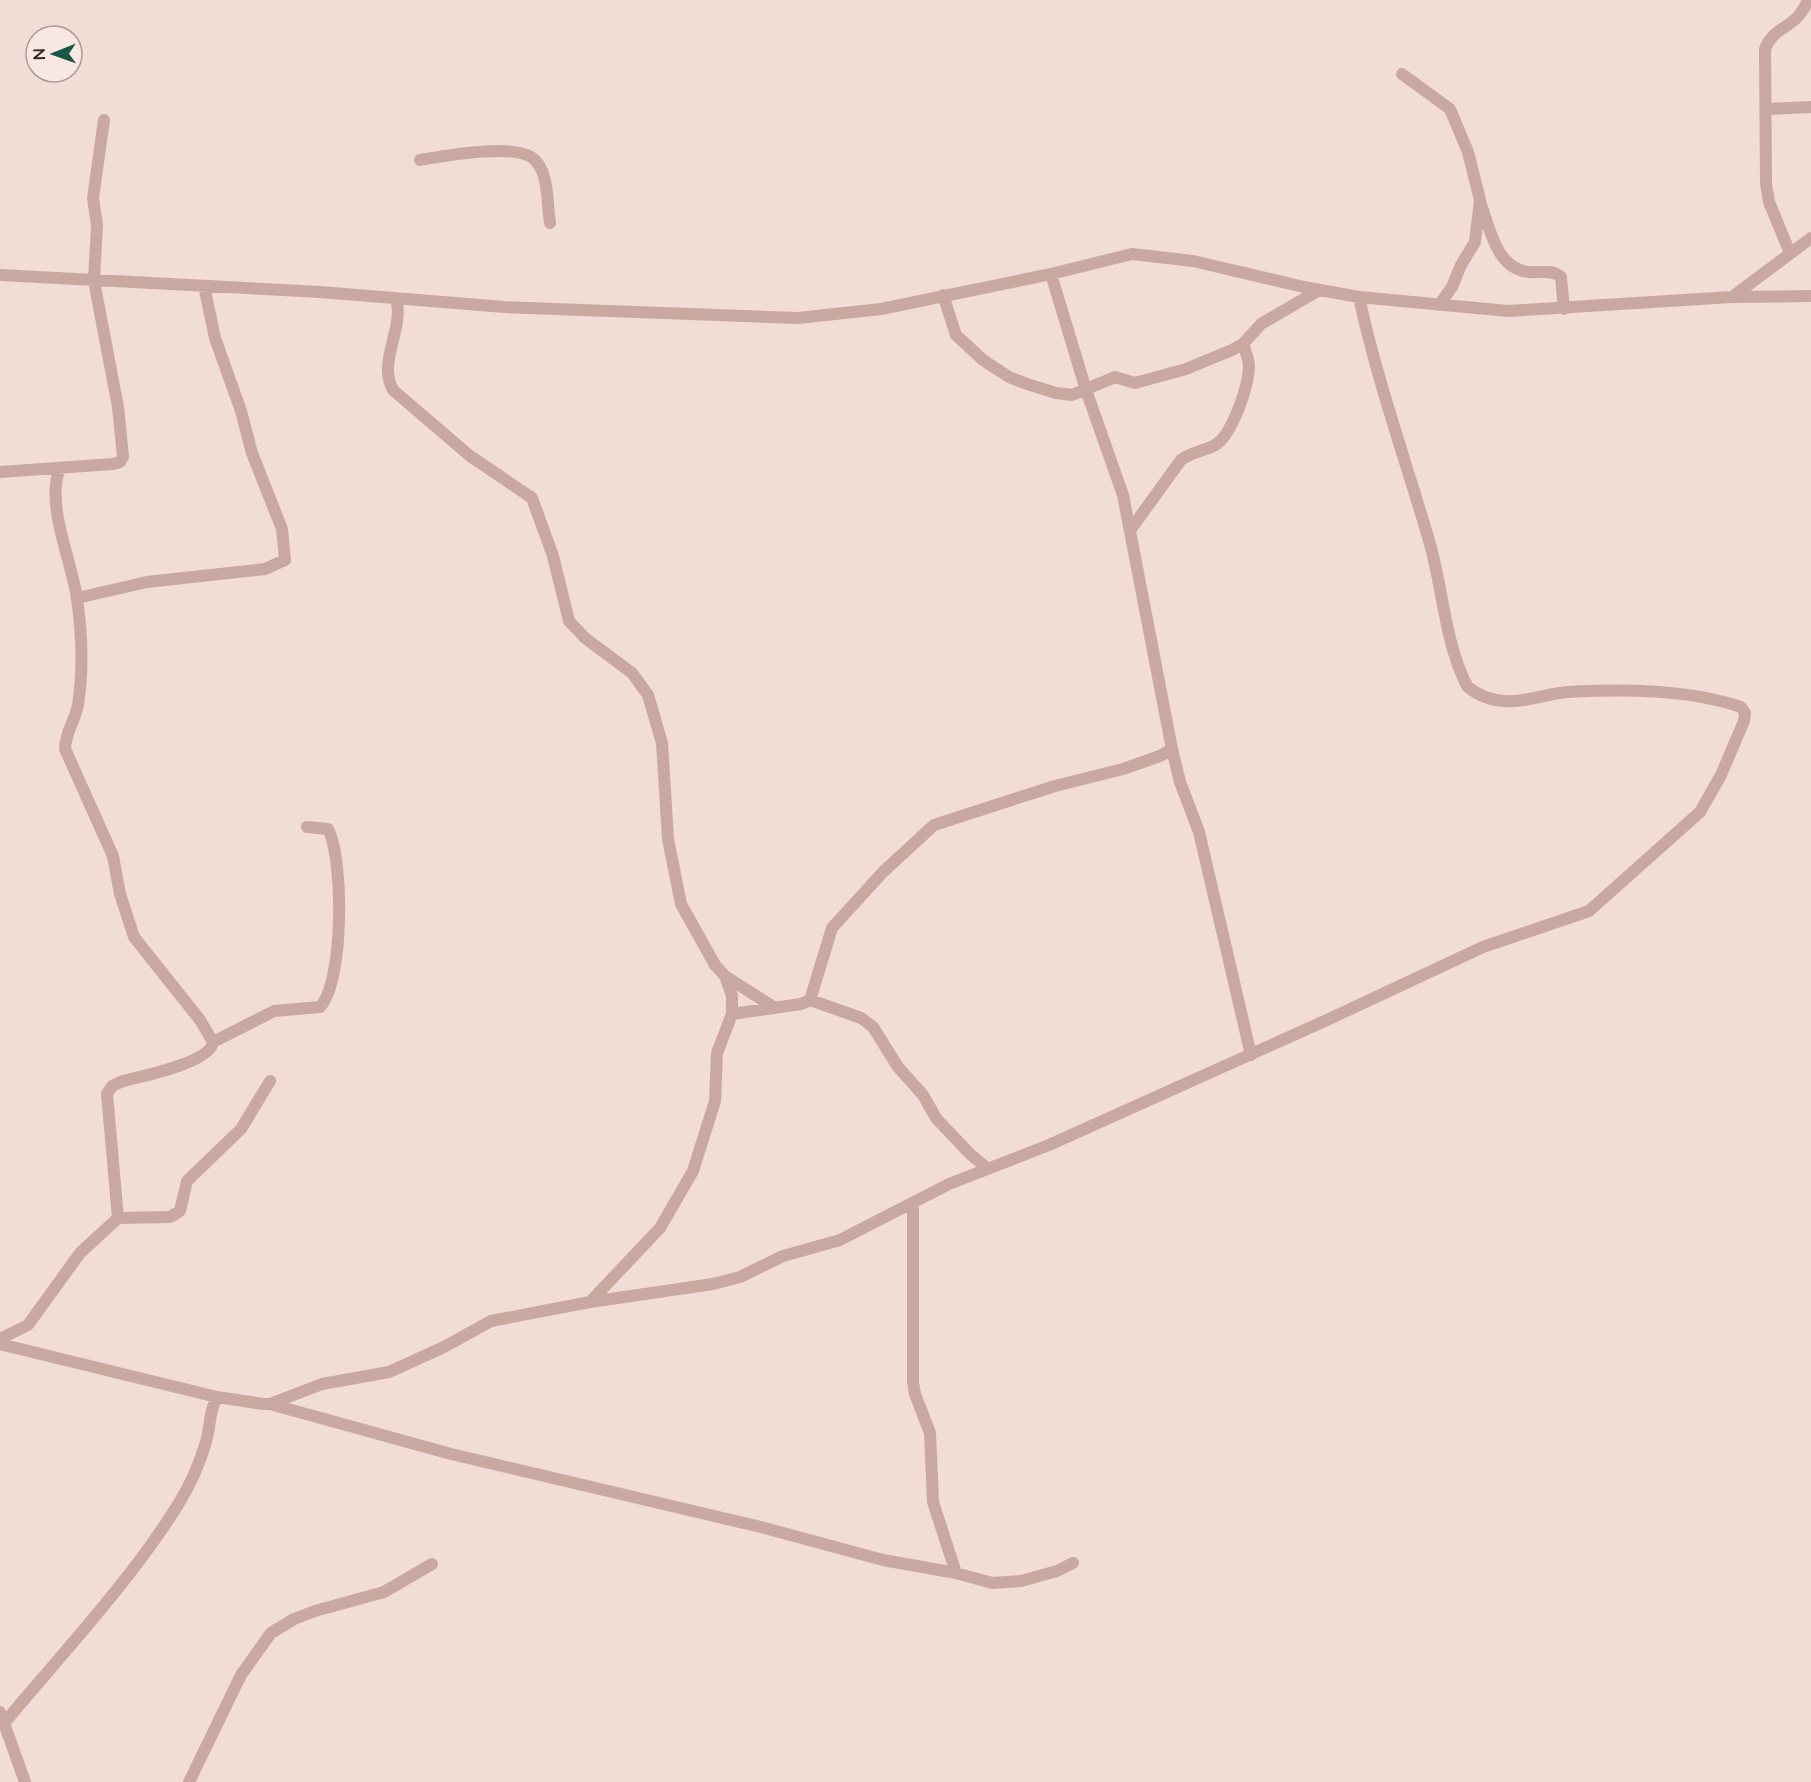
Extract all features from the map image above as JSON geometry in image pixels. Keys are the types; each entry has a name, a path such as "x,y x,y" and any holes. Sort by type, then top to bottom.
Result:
{"street":[{"path":"1790,253 1769,202 1766,184 1765,49 1774,33 1793,23 1808,0"},
{"path":"1402,74 1450,109 1468,152 1480,200 1501,256 1511,267 1530,272 1555,273 1562,277 1564,309"},
{"path":"1766,109 1811,107"},
{"path":"0,472 113,464 120,462 123,457 118,407 94,281 97,225 93,198 104,120"},
{"path":"420,160 466,152 525,154 534,159 540,167 550,223"},
{"path":"1439,305 1452,287 1475,242 1480,200"},
{"path":"1732,297 1811,238"},
{"path":"0,275 396,298 504,307 798,318 881,309 1051,274 1132,254 1193,261 1359,297 1508,311 1732,297 1811,296"},
{"path":"1051,274 1086,390 1124,495 1172,749 1180,782 1199,832 1251,1055"},
{"path":"77,598 147,582 265,569 285,560 282,529 252,453 241,411 215,338 204,286"},
{"path":"942,296 956,335 995,368 1010,377 1056,393 1072,395 1114,377 1135,383 1186,369 1243,344 1261,324 1319,290"},
{"path":"270,1404 322,1384 388,1372 498,1319 590,1302 713,1284 740,1277 783,1256 840,1240 949,1184 1049,1145 1251,1055 1483,947 1589,911 1700,812 1721,776 1744,721 1745,713 1741,707 1707,698 1605,691 1566,692 1504,701 1487,698 1467,686 1449,629 1431,547 1387,409 1359,297"},
{"path":"396,298 399,316 388,375 393,390 470,456 532,498 554,556 569,621 585,638 632,673 648,695 662,743 668,839 681,904 715,965 725,976 772,1006"},
{"path":"1131,529 1181,460 1192,452 1212,447 1227,433 1248,377 1249,364 1243,344"},
{"path":"60,468 56,482 58,509 77,598 79,692 75,715 66,735 65,749 112,856 120,894 134,937 200,1020 213,1042"},
{"path":"810,1000 832,928 838,918 934,825 1055,786 1123,769 1160,756 1172,749"},
{"path":"118,1218 107,1094 112,1086 198,1059 210,1051 213,1042 274,1011 320,1007 329,993 338,941 336,866 328,829 308,827"},
{"path":"590,1302 660,1228 693,1171 715,1101 717,1053 732,1014 732,996 725,976"},
{"path":"732,1014 772,1006 801,1004 810,1000 861,1018 873,1026 898,1067 918,1088 936,1118 969,1153 988,1169"},
{"path":"0,1339 28,1325 80,1253 118,1218 175,1215 180,1211 188,1181 241,1129 270,1081"},
{"path":"913,1203 913,1382 915,1394 930,1433 933,1502 956,1573"},
{"path":"0,1344 218,1397 270,1404 451,1454 761,1527 883,1560 956,1573 992,1583 1006,1584 1051,1573 1073,1563"},
{"path":"25,1782 2,1717 133,1566 178,1504 194,1476 206,1444 210,1412 218,1397"},
{"path":"189,1782 241,1675 271,1633 294,1619 315,1611 384,1592 432,1564"}]}
